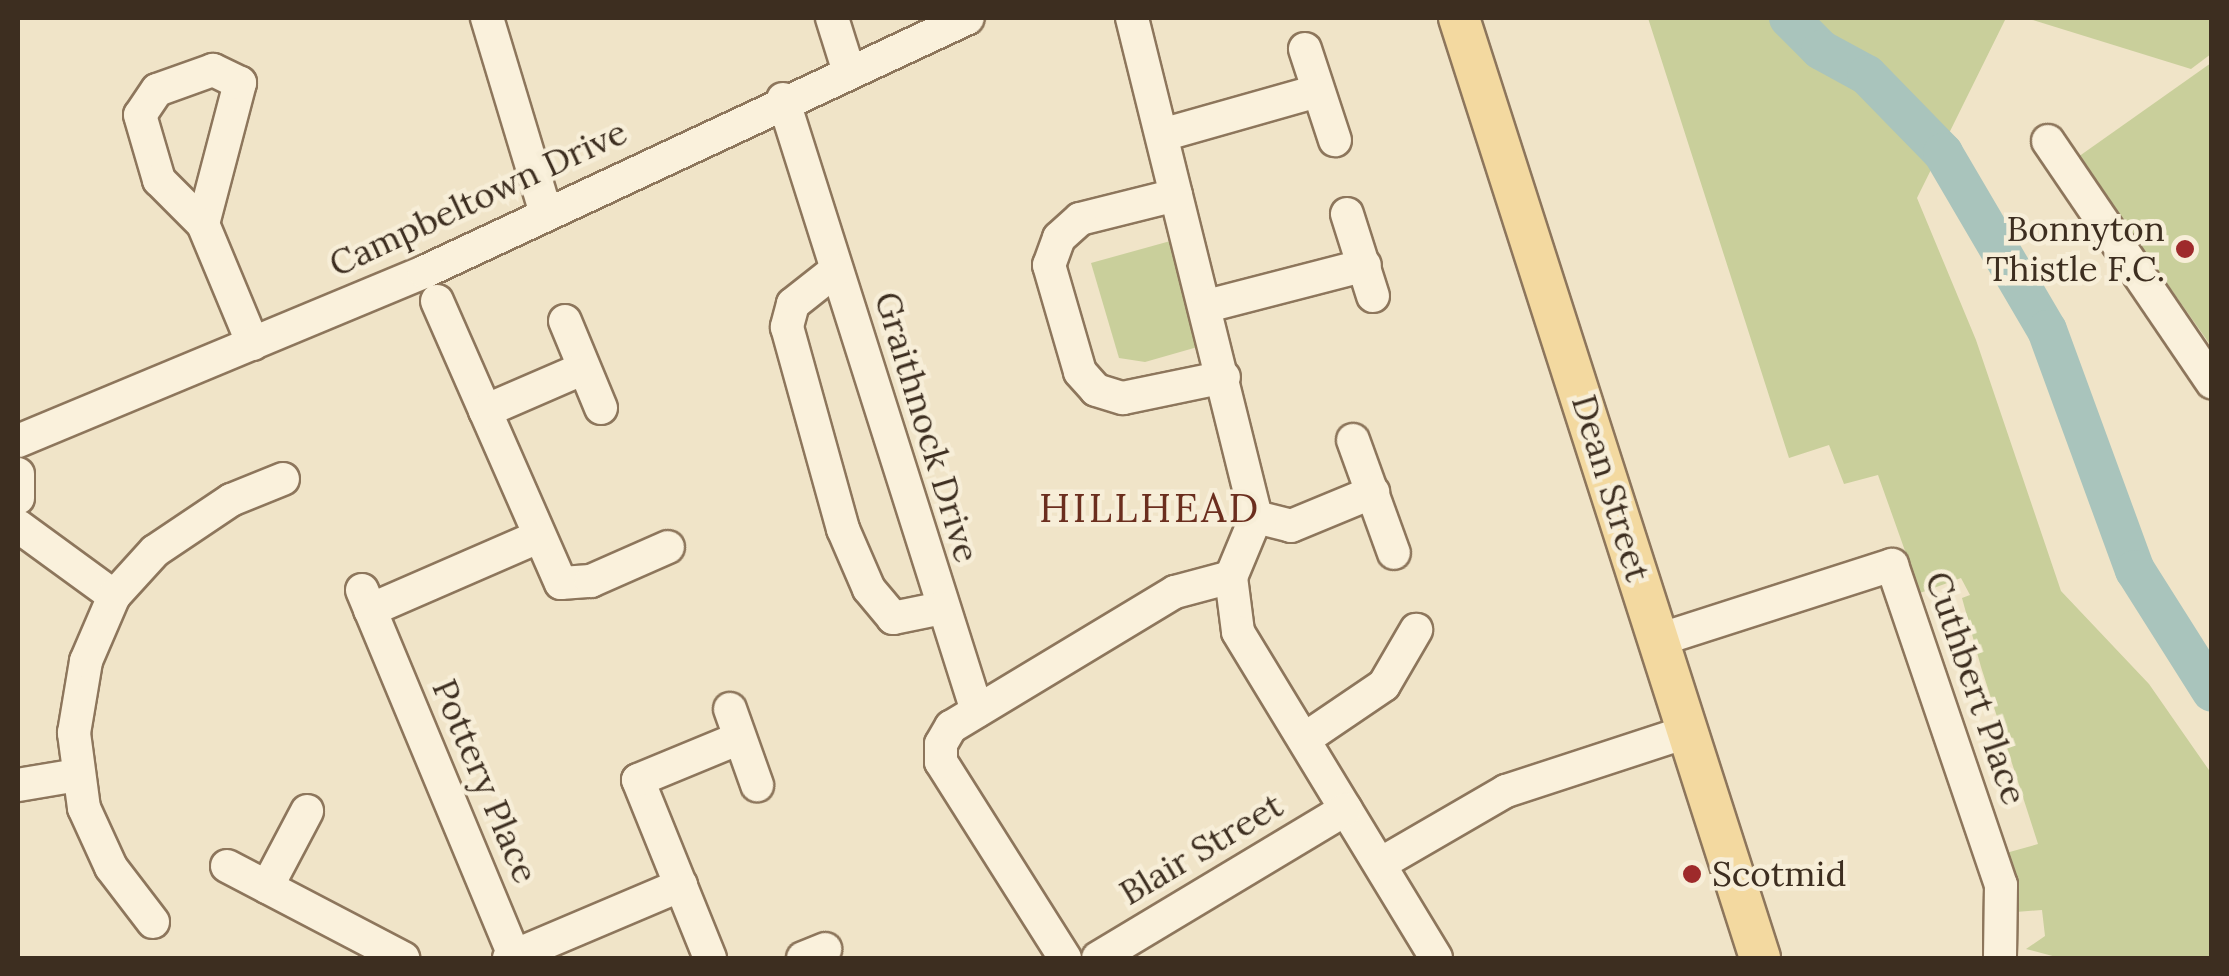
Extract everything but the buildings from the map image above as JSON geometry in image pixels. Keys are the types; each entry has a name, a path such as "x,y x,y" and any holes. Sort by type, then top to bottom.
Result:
{"main road":[{"name":"Dean Street","path":"1459,18 1760,958"}],"street":[{"path":"487,18 546,213"},
{"path":"832,18 848,72"},
{"name":"Campbeltown Drive","path":"18,441 252,344 968,18"},
{"path":"1132,18 1207,306 1256,518 1232,577 1238,632 1306,738 1436,958"},
{"path":"1304,48 1334,140"},
{"path":"1162,135 1318,91"},
{"name":"Graithnock Drive","path":"783,100 977,711"},
{"path":"2048,141 2212,382"},
{"path":"1176,195 1080,219 1059,238 1049,264 1080,372 1096,390 1123,398 1224,377"},
{"path":"1207,306 1369,281 1346,214"},
{"path":"203,224 252,344"},
{"name":"Graithnock Drive","path":"836,270 793,304 787,327 843,529 869,589 893,618 942,608"},
{"path":"437,301 538,537 562,583 591,581 668,547"},
{"path":"565,321 582,370 601,408"},
{"path":"485,411 582,370"},
{"path":"1353,440 1394,553"},
{"path":"18,474 18,498"},
{"path":"153,922 100,846 78,774 78,695 114,596 155,550 193,522 283,479"},
{"path":"1256,518 1291,526 1372,492"},
{"path":"18,526 114,596"},
{"name":"Pottery Place","path":"511,956 366,600 538,537"},
{"name":"Cuthbert Place","path":"1658,640 1892,565 2002,886 2000,958"},
{"path":"1065,958 941,762 941,744 951,727 1175,592 1232,577"},
{"path":"1306,738 1384,684 1416,630"},
{"path":"710,958 638,780 735,723 757,785"},
{"path":"1380,864 1506,791 1686,732"},
{"path":"18,785 78,774"},
{"name":"Blair Street","path":"1098,958 1346,809"},
{"path":"267,887 307,811"},
{"path":"227,866 403,958"},
{"path":"511,956 680,885"}],"green space":[{"path":"1648,18 2006,18 1917,198 1976,340 2061,591 2149,684 2211,773 2212,954 2206,958 2060,958 2026,949 2045,936 2042,910 2016,912 2006,853 2038,844 1962,598 1970,595 1961,578 1920,593 1878,475 1844,484 1829,445 1789,458"},
{"path":"2026,18 2211,18 2211,54 2191,69"},
{"name":"Bonnyton Thistle F.C.","path":"2211,63 2211,346 2078,157"},
{"path":"1174,240 1201,346 1145,362 1119,358 1091,263"}],"waterway":[{"path":"1789,18 1821,50 1867,75 1943,153 2047,330 2135,570 2212,692"}],"place":[{"name":"Bonnyton Thistle F.C.","path":"2185,249"},
{"name":"Scotmid","path":"1692,874"}],"district":[{"name":"HILLHEAD","path":"1150,508"}]}
